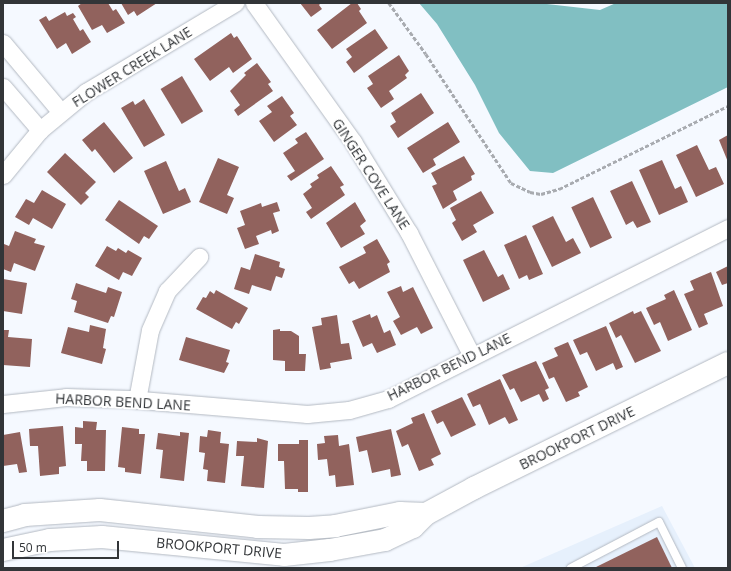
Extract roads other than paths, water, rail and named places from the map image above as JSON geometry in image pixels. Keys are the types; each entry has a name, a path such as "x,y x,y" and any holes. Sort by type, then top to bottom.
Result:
{"street":[{"name":"FLOWER CREEK LANE","path":"3,175 40,130 60,111 86,92 235,3"},
{"name":"GINGER COVE LANE","path":"254,3 353,142 409,233 472,356"},
{"path":"3,44 60,111"},
{"path":"3,87 40,130"},
{"name":"HARBOR BEND LANE","path":"3,404 66,397 137,400 293,413 349,410 388,399 728,228"},
{"path":"137,400 141,366 150,330 167,291 199,257"},
{"name":"BROOKPORT DRIVE","path":"3,550 50,540 102,537 284,555 330,550 385,540 413,528 426,514 728,363"},
{"name":"BROOKPORT DRIVE","path":"3,521 25,515 100,510 258,527 309,528 334,526 400,513 426,514"}],"lane":[{"path":"571,568 659,522 682,568"}],"water":[{"path":"419,3 538,3 600,10 616,3 728,3 728,87 553,173 530,171 499,133 475,85 437,24"}]}
